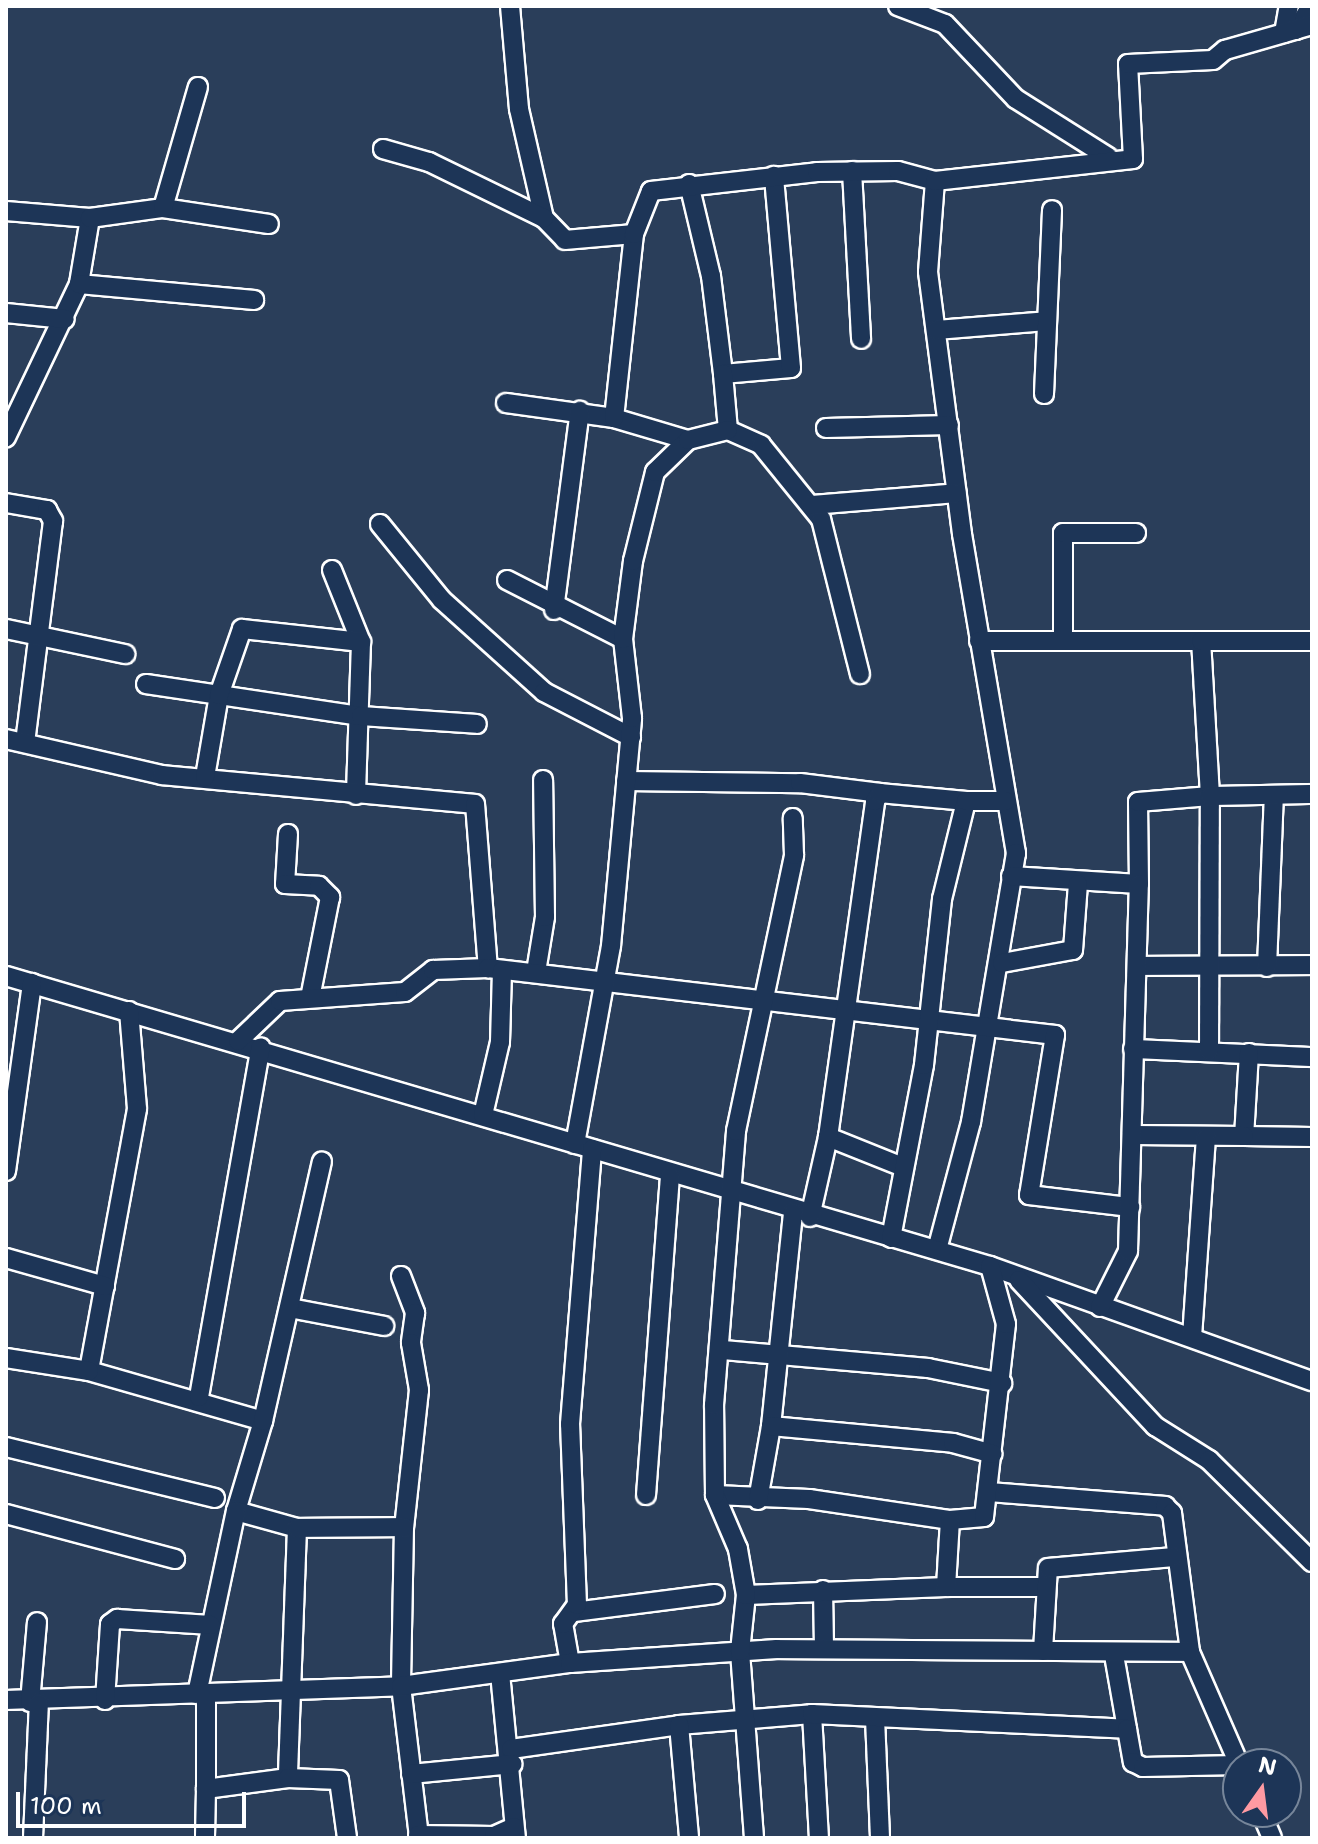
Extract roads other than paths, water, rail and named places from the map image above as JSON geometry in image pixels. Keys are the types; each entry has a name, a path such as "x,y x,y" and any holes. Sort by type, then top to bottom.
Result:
{"street":[{"path":"510,6 519,109 544,218"},
{"path":"898,6 945,24 1016,99 1090,151 1121,161"},
{"path":"945,24 952,6"},
{"path":"1289,6 1297,29"},
{"path":"614,418 634,234 651,191 689,184 852,171 935,181 1133,159 1128,64 1213,60 1225,50 1297,29 1311,6"},
{"path":"163,208 198,87"},
{"path":"383,149 429,162 544,218 565,240 634,234"},
{"path":"852,171 861,339"},
{"path":"723,374 791,368 794,361 774,176"},
{"path":"935,181 928,272 979,641 1016,853 1002,963 960,1178 937,1250"},
{"path":"689,184 711,276 728,430"},
{"path":"6,211 90,218 163,208 269,224"},
{"path":"1044,394 1052,210"},
{"path":"6,437 65,319 79,284 90,218"},
{"path":"79,284 254,300"},
{"path":"6,313 65,319"},
{"path":"936,330 1047,321"},
{"path":"506,403 580,411 688,440 728,430 761,445 812,505 828,538 860,674"},
{"path":"554,610 580,411"},
{"path":"826,428 949,425"},
{"path":"574,1612 570,1424 589,1040 607,983 631,737 623,639 651,479 688,440"},
{"path":"812,505 957,493"},
{"path":"6,503 52,515 40,633 15,740 162,775 475,804 495,970 500,1042 483,1115"},
{"path":"380,524 442,600 544,692 631,737"},
{"path":"1063,638 1063,533 1136,533"},
{"path":"332,570 361,642 361,716 356,795"},
{"path":"507,580 554,610 623,639"},
{"path":"6,629 40,633 125,654"},
{"path":"205,777 219,695 242,629 361,642"},
{"path":"979,641 1063,638 1312,641"},
{"path":"1201,641 1210,796 1209,1051"},
{"path":"146,684 361,716 477,724"},
{"path":"536,972 545,917 543,780"},
{"path":"626,781 1006,801"},
{"path":"758,1500 771,1426 776,1355 802,1214 828,1137 880,793"},
{"path":"1100,1307 1125,1265 1130,1207 1139,884 1138,802 1210,796 1312,794"},
{"path":"1267,967 1274,796"},
{"path":"891,1238 929,1017 942,899 966,801"},
{"path":"754,1838 740,1651 746,1595 738,1549 715,1495 729,1194 763,995 794,855 793,818"},
{"path":"288,834 285,884 319,886 330,897 311,993"},
{"path":"1011,876 1078,884 1139,884"},
{"path":"1002,963 1073,950 1078,884"},
{"path":"1137,966 1208,968 1312,965"},
{"path":"238,1041 280,1001 311,993 405,992 433,970 536,972 607,983 763,995 929,1017 989,1029 1055,1035 1029,1195 1130,1207"},
{"path":"6,976 261,1047 729,1194 990,1266 1312,1381"},
{"path":"6,1171 32,983"},
{"path":"89,1371 137,1109 129,1011"},
{"path":"199,1397 261,1047"},
{"path":"1133,1049 1312,1057"},
{"path":"1244,1136 1249,1053"},
{"path":"1134,1135 1312,1137"},
{"path":"828,1137 903,1167"},
{"path":"1192,1337 1206,1137"},
{"path":"205,1838 202,1693 211,1625 236,1511 263,1421 322,1162"},
{"path":"646,1495 670,1176"},
{"path":"6,1258 105,1286"},
{"path":"715,1495 758,1500 809,1499 950,1520 984,1517 1002,1383 1006,1324 990,1266"},
{"path":"1015,1275 1155,1426 1209,1460 1312,1562"},
{"path":"401,1276 415,1313 411,1343 419,1390 404,1527 401,1686 418,1837 494,1836 515,1832 512,1757 500,1673"},
{"path":"290,1308 384,1326"},
{"path":"723,1350 928,1368 1002,1383"},
{"path":"6,1358 89,1371 199,1397 263,1421"},
{"path":"771,1426 953,1443 993,1454"},
{"path":"6,1447 215,1498"},
{"path":"989,1492 1165,1506 1172,1513 1174,1557 1190,1652 1232,1748"},
{"path":"236,1511 297,1528 404,1527"},
{"path":"6,1514 175,1559"},
{"path":"943,1587 950,1520"},
{"path":"288,1778 297,1528"},
{"path":"1043,1651 1044,1587 1054,1564 1174,1557"},
{"path":"746,1595 823,1590 1044,1587"},
{"path":"823,1590 824,1649"},
{"path":"570,1663 563,1624 574,1612 715,1594"},
{"path":"105,1700 110,1624 117,1619 211,1625"},
{"path":"33,1838 37,1622"},
{"path":"6,1700 34,1703 293,1687 401,1686 570,1663 740,1651 1043,1651 1114,1655 1190,1652"},
{"path":"1114,1655 1133,1762 1143,1767 1222,1765"},
{"path":"411,1774 679,1725 812,1714 1127,1729"},
{"path":"812,1714 819,1838"},
{"path":"875,1718 880,1838"},
{"path":"679,1725 689,1838"},
{"path":"206,1789 288,1778 339,1780 347,1838"}]}
